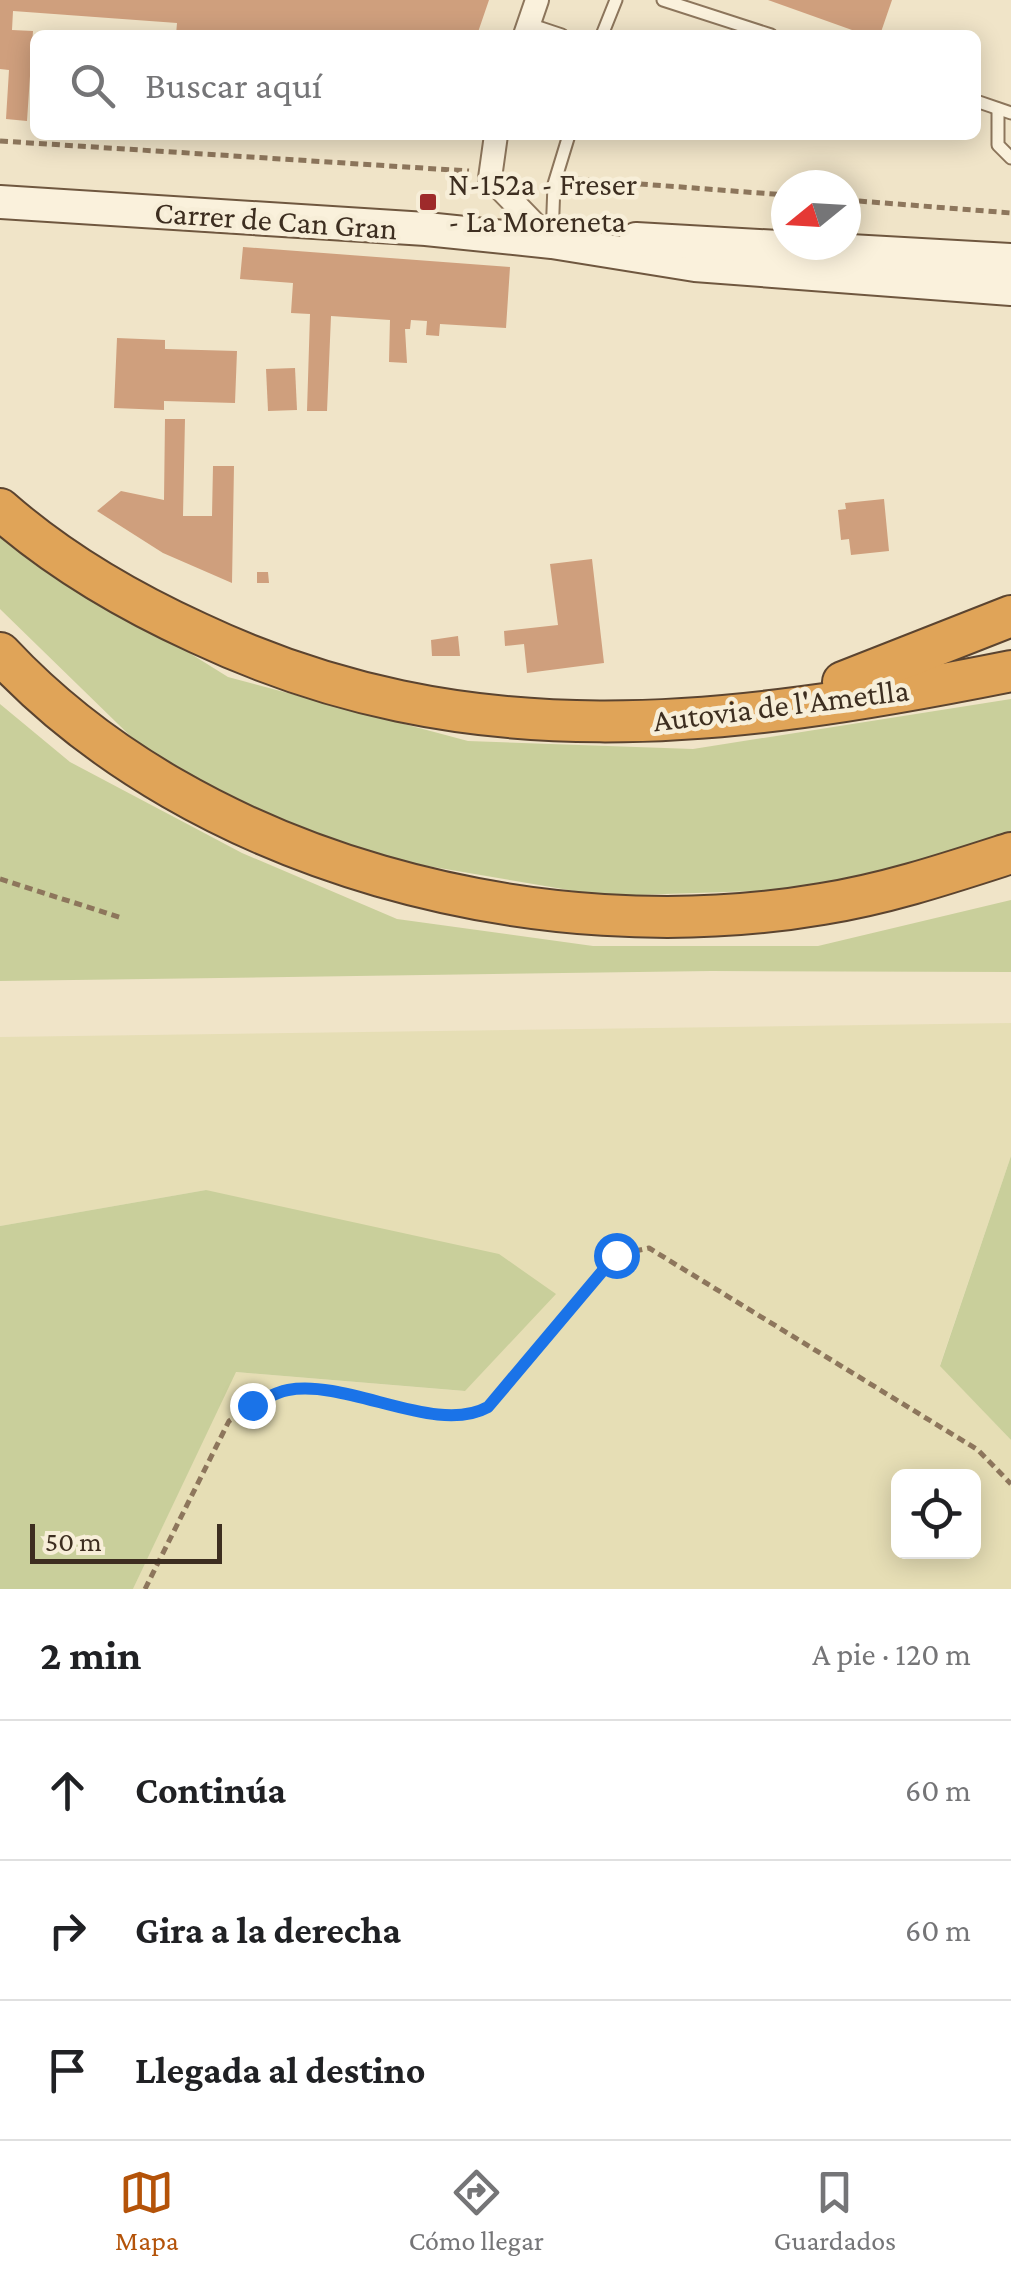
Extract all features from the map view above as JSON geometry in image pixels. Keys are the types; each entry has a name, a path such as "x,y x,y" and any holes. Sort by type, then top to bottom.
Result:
{"highway":[{"name":"Autovia de l'Ametlla","path":"0,509 76,566 148,610 320,684 484,718 566,723 715,719 1011,671"},
{"path":"767,712 1011,616"},
{"path":"0,655 42,693 121,753 197,801 270,837 353,869 481,901 569,913 739,914 822,904 886,890 1011,853"}],"main road":[{"name":"Carrer de Can Gran","path":"0,202 426,229 552,242 695,265 1011,288"},
{"name":"Carrer de Can Gran","path":"552,242 662,238 1011,260"}],"street":[{"path":"527,30 537,0"},
{"path":"495,140 490,178 552,242"}],"lane":[{"path":"604,30 616,0"},
{"path":"663,0 756,30"},
{"path":"981,104 1005,111 998,145 1011,158"},
{"path":"552,242 556,178 567,140"}],"path":[{"path":"0,141 452,170"},
{"path":"556,178 771,195"},
{"path":"861,201 1011,213"},
{"path":"0,879 122,918"},
{"path":"145,1589 229,1421 252,1405 288,1390 332,1392 452,1416 473,1415 488,1407 616,1255 649,1248 978,1450 1011,1484"}],"shaded area":[{"path":"1011,1023 1011,1156 940,1365 1011,1440 1011,1589 133,1589 235,1372 464,1391 206,1190 0,1226 0,1037"}],"green space":[{"path":"0,535 228,677 468,741 693,749 1011,699 1011,838 903,886 604,896 404,862 197,801 0,609"},
{"path":"0,704 70,762 242,853 397,919 593,946 818,946 1011,900 1011,972 711,971 0,981"},
{"path":"1011,1156 1011,1440 940,1366"},
{"path":"206,1190 499,1254 556,1294 465,1391 236,1372 133,1589 0,1589 0,1226"}],"building":[{"path":"0,0 489,0 479,30 176,30 177,23 13,11 12,30 30,31 27,121 6,119 9,70 0,69"},
{"path":"768,0 892,0 882,30 852,30"},
{"path":"243,247 510,267 506,328 440,324 439,336 426,335 427,321 411,320 410,329 405,329 407,363 389,362 390,320 331,316 327,411 307,411 310,314 291,313 293,283 240,279"},
{"path":"117,338 165,340 165,349 237,351 235,403 164,401 164,410 114,408"},
{"path":"295,368 297,410 268,411 266,369"},
{"path":"165,419 185,419 183,516 212,516 213,466 234,466 232,583 163,553 97,511 121,491 164,500"},
{"path":"884,499 889,551 851,555 849,539 841,540 838,510 846,509 845,503"},
{"path":"592,559 604,663 527,673 524,644 505,646 504,631 558,625 550,564"},
{"path":"257,572 268,572 269,583 257,583"},
{"path":"458,636 460,656 432,656 431,640"}],"place":[{"name":"N-152a - Freser - La Moreneta","path":"428,202"}],"route":[{"path":"252,1405 288,1390 332,1392 452,1416 473,1415 488,1407 616,1255"}]}
